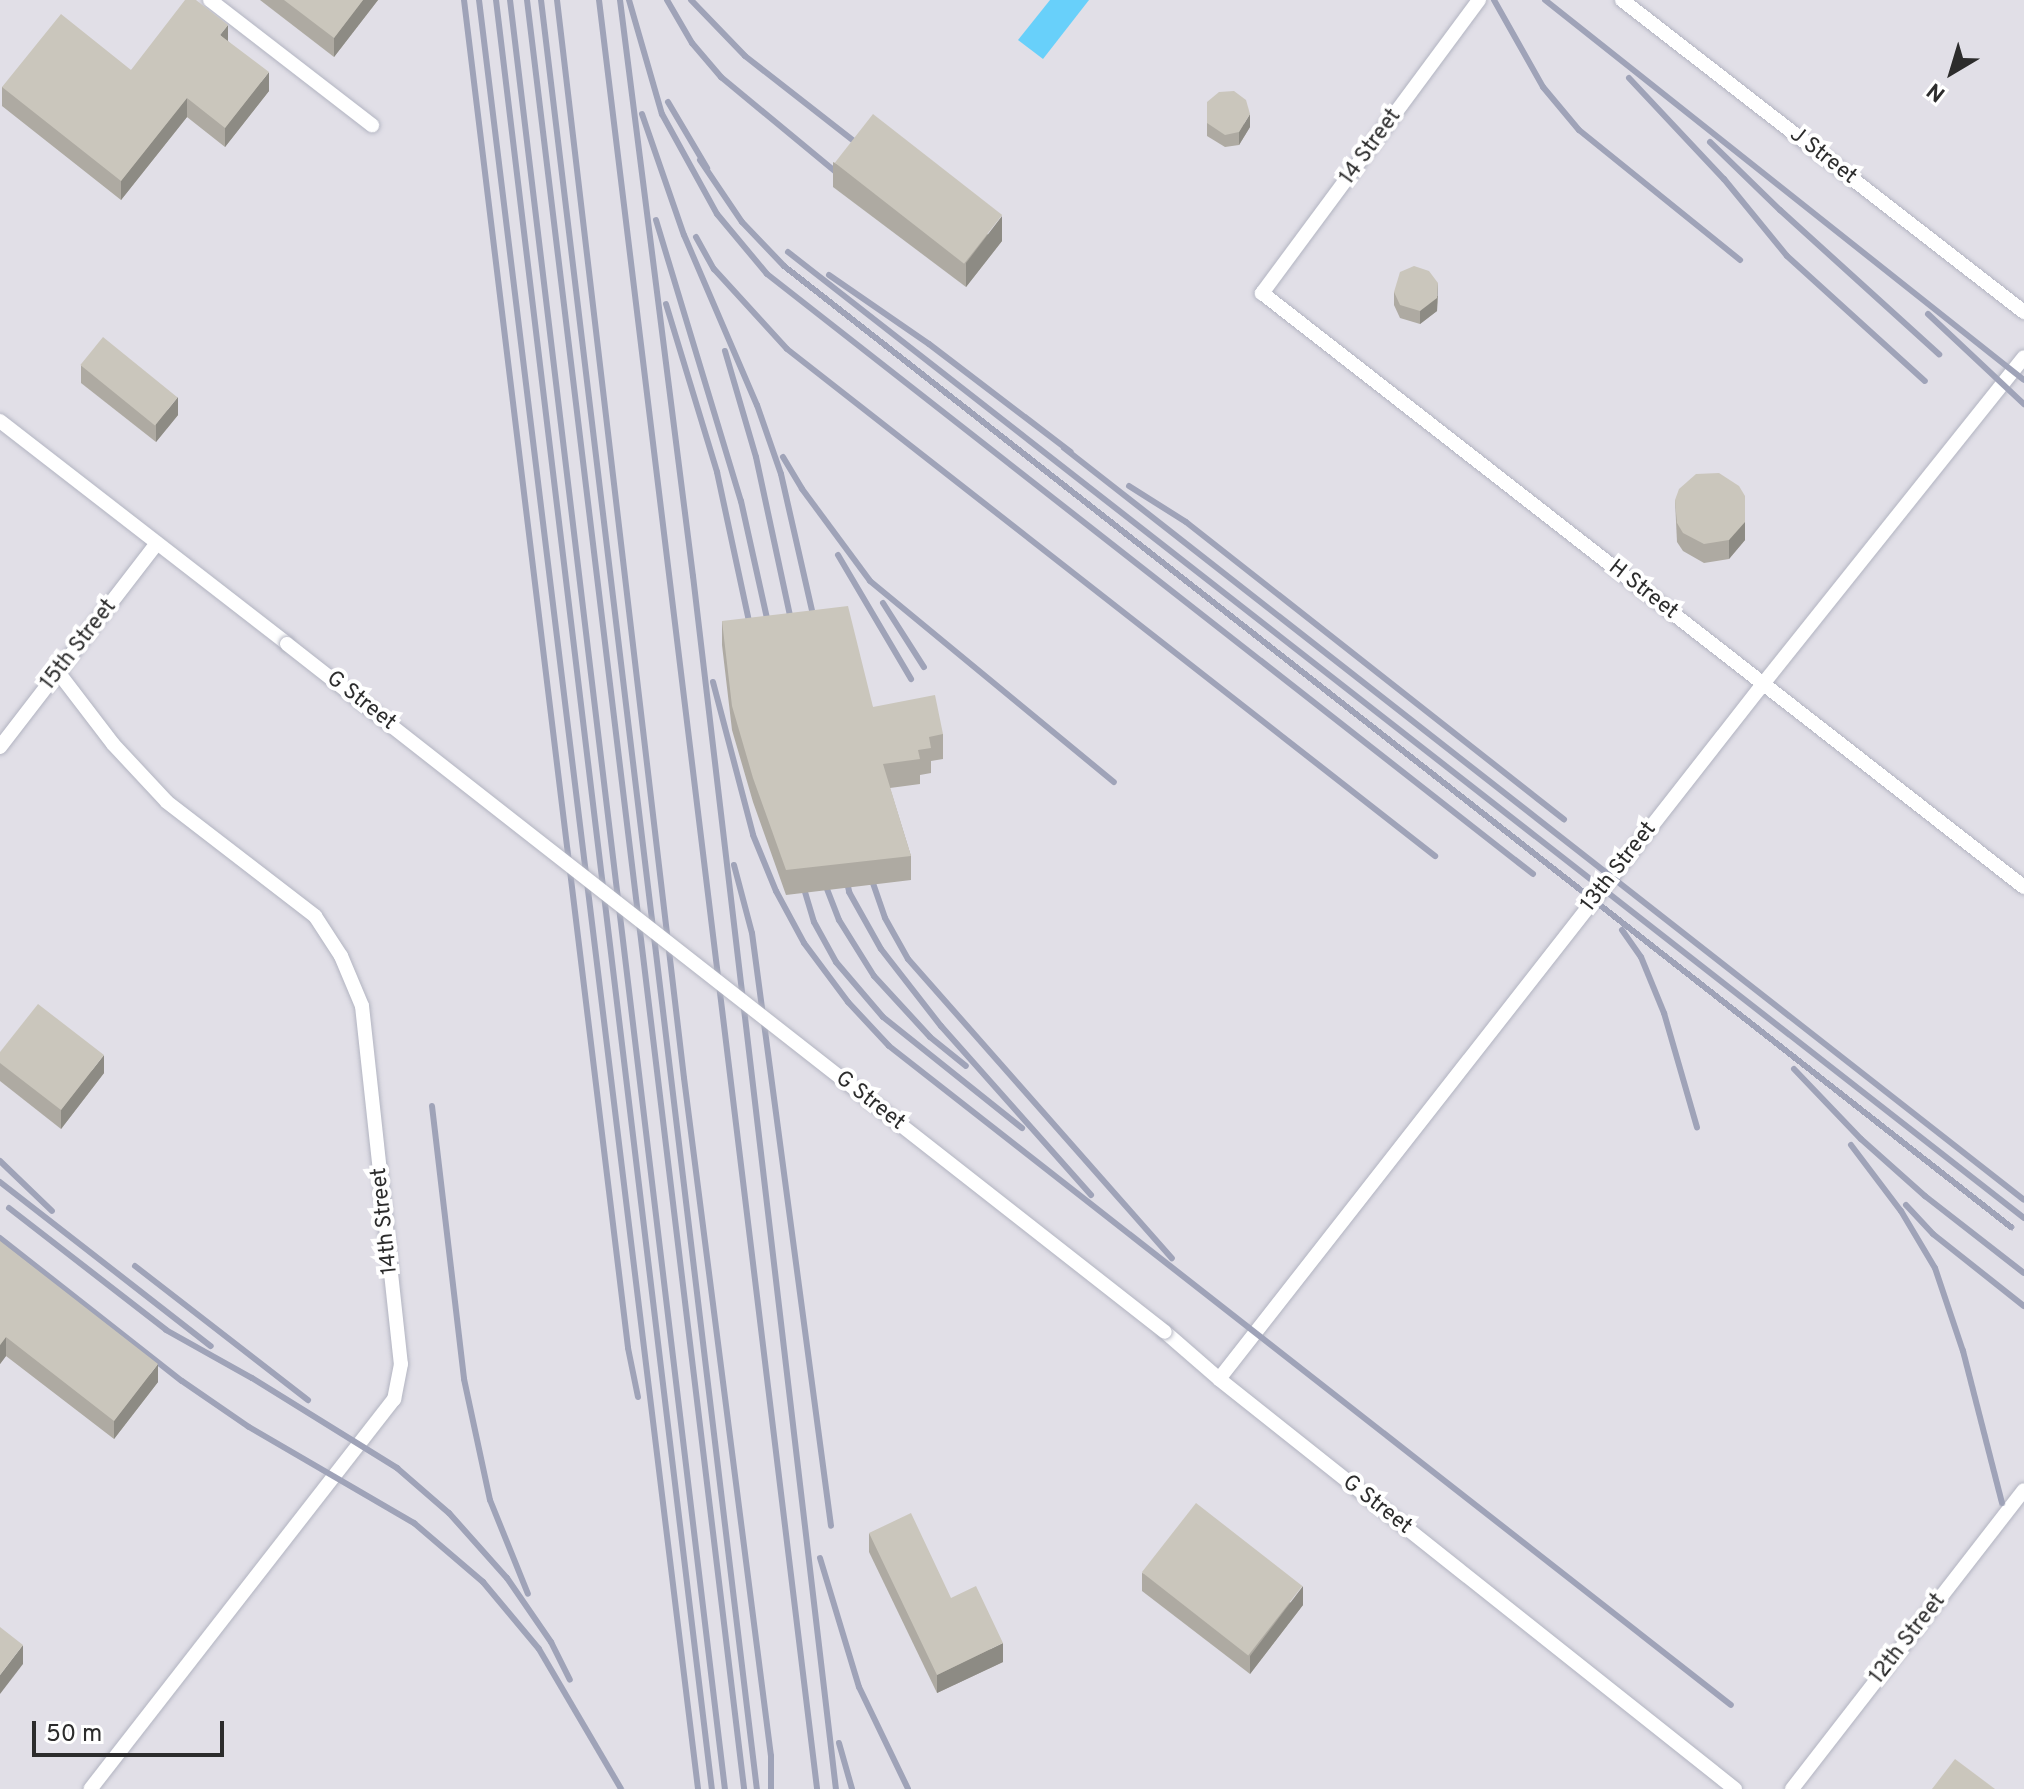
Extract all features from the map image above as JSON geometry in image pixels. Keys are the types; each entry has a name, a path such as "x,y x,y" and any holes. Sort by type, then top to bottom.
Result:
{"lane":[{"path":"210,0 372,125"},
{"name":"14 Street","path":"1262,293 1479,0"},
{"name":"J Street","path":"1622,0 2024,312"},
{"name":"H Street","path":"1262,293 2024,887"},
{"name":"13th Street","path":"1219,1379 1763,684 2024,357"},
{"name":"G Street","path":"0,421 1165,1332 1219,1379 1735,1789"},
{"name":"15th Street","path":"0,747 157,543"},
{"name":"14th Street","path":"58,672 113,744 167,802 315,916 341,956 362,1006 401,1364 394,1399 90,1789"},
{"name":"12th Street","path":"1792,1789 2024,1490"}],"shaded area":[{"path":"0,0 2024,0 2024,1789 0,1789"}],"water":[{"path":"1050,0 1089,0 1043,59 1018,40"}],"building":[{"path":"185,0 196,0 228,25 220,35 269,72 225,128 187,98 121,181 2,87 61,14 131,70"},
{"path":"284,0 363,0 334,38"},
{"path":"1234,91 1246,100 1250,114 1239,132 1225,135 1207,123 1207,102 1219,92"},
{"path":"873,114 1002,215 964,264 835,163"},
{"path":"1414,266 1429,271 1438,283 1437,298 1420,311 1400,305 1394,292 1400,272"},
{"path":"103,337 178,397 155,425 80,365"},
{"path":"1719,473 1739,486 1745,496 1745,522 1729,540 1704,544 1683,533 1677,523 1675,500 1679,489 1696,474"},
{"path":"848,606 873,707 935,695 943,734 929,737 931,748 918,750 920,759 883,764 911,856 786,870 753,778 732,706 722,621"},
{"path":"38,1004 104,1055 61,1110 0,1063 0,1052"},
{"path":"0,1241 158,1364 114,1421 6,1337 0,1345"},
{"path":"1196,1503 1302,1586 1248,1655 1142,1572"},
{"path":"911,1513 951,1598 976,1586 1003,1643 937,1675 869,1533"},
{"path":"0,1627 23,1645 0,1675"},
{"path":"1955,1759 1995,1789 1932,1789"}],"railway":[{"path":"464,0 628,1348 638,1397"},
{"path":"479,0 698,1789"},
{"path":"496,0 712,1789"},
{"path":"510,0 725,1789"},
{"path":"527,0 744,1789"},
{"path":"541,0 757,1789"},
{"path":"557,0 684,1078 771,1756 771,1789"},
{"path":"599,0 817,1789"},
{"path":"620,0 693,576 836,1789"},
{"path":"629,0 662,114 717,214 767,274 1533,874"},
{"path":"667,0 692,43 721,77 849,183"},
{"path":"691,0 745,56 869,153"},
{"path":"1494,0 1543,87 1579,130 1740,260"},
{"path":"1545,0 2024,380"},
{"path":"1629,78 1724,179 1787,256 1925,381"},
{"path":"668,102 707,168"},
{"path":"642,114 684,235 757,405 781,474 817,632"},
{"path":"1710,142 1939,354"},
{"path":"700,160 742,222 784,266 2011,1227"},
{"path":"656,220 741,501 771,636"},
{"path":"696,237 714,269 787,349 1435,856"},
{"path":"788,252 2024,1218"},
{"path":"829,275 929,344 1071,452"},
{"path":"666,304 717,472 753,640"},
{"path":"1928,314 2024,404"},
{"path":"725,351 756,457 794,635"},
{"path":"1064,448 2024,1200"},
{"path":"783,457 802,489 870,581 1114,782"},
{"path":"1129,486 1186,522 1564,819"},
{"path":"838,555 911,679"},
{"path":"883,603 924,667"},
{"path":"713,682 753,835 776,891 804,943 848,1002 889,1046 1731,1705"},
{"path":"866,863 885,918 908,959 1172,1258"},
{"path":"734,865 752,933 831,1526"},
{"path":"843,865 849,892 881,949 941,1026 1091,1195"},
{"path":"820,871 839,920 874,976 930,1037 966,1066"},
{"path":"799,872 814,922 836,962 883,1017 1022,1128"},
{"path":"1622,930 1641,957 1664,1013 1697,1127"},
{"path":"1794,1069 1861,1139 1925,1196 2024,1273"},
{"path":"432,1106 464,1379 490,1500 528,1594"},
{"path":"1851,1145 1901,1211 1935,1268 1963,1351 2002,1503"},
{"path":"0,1161 52,1211"},
{"path":"0,1182 211,1346"},
{"path":"1906,1205 1933,1234 2024,1306"},
{"path":"9,1208 166,1330 252,1378 397,1468 449,1513 507,1578 551,1642 570,1680"},
{"path":"0,1238 182,1381 249,1427 414,1523 483,1582 539,1649 621,1789"},
{"path":"135,1266 308,1400"},
{"path":"820,1558 859,1687 908,1789"},
{"path":"839,1743 852,1789"}]}
